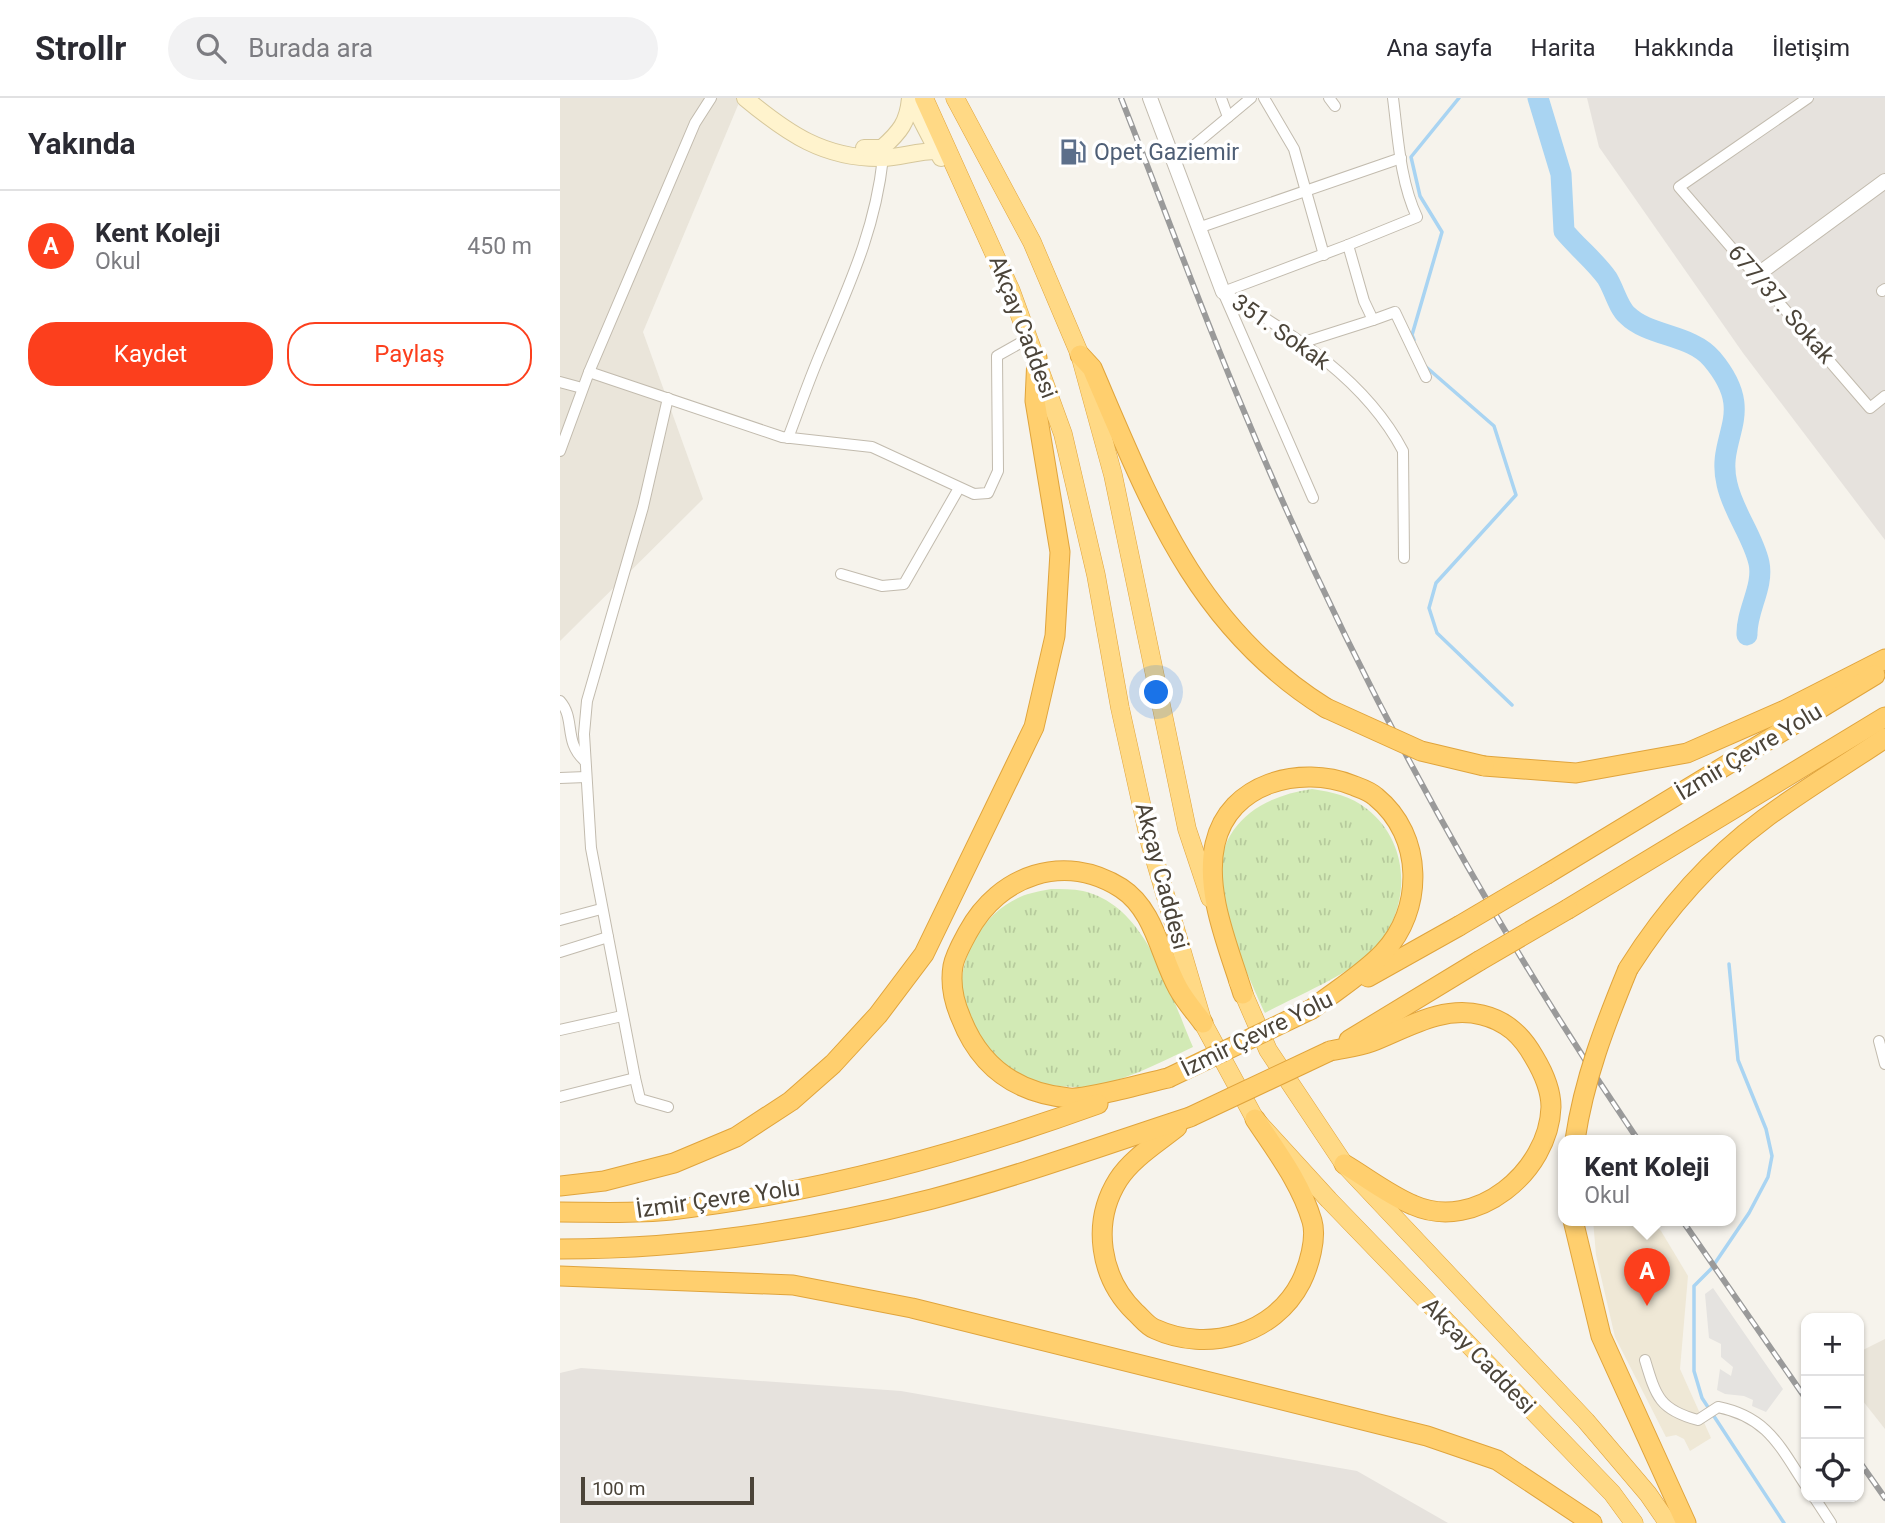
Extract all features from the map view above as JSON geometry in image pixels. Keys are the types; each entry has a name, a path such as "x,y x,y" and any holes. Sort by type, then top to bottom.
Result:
{"highway":[{"name":"Akçay Caddesi","path":"924,98 1037,357 1063,434 1150,843 1203,1023 1255,1119 1329,1200 1612,1493 1634,1523"},
{"name":"Akçay Caddesi","path":"955,98 1032,242 1080,355 1113,475 1187,829 1243,994 1268,1050 1344,1164 1586,1421 1648,1494 1668,1523"},
{"path":"1080,355 1093,368 1166,532 1188,572 1228,626 1254,652 1326,708 1421,751 1484,766 1576,773 1687,753 1785,710 1844,677 1885,659"},
{"path":"560,1186 604,1181 674,1163 736,1137 792,1101 833,1064 878,1015 924,954 1034,727 1055,636 1060,552 1035,401 1037,357"},
{"name":"İzmir Çevre Yolu","path":"560,1212 669,1210 770,1195 848,1178 991,1143 1168,1079 1312,1009 1460,926 1885,669"},
{"name":"İzmir Çevre Yolu","path":"560,1250 624,1249 678,1244 827,1222 932,1199 1190,1117 1330,1051 1885,716"},
{"path":"1575,1135 1590,1068 1628,969 1651,933 1700,875 1763,819 1885,738"},
{"path":"1243,994 1214,887 1212,861 1222,824 1235,806 1272,781 1317,776 1338,780 1376,796 1388,809 1407,842 1414,888 1411,908 1383,953 1312,1009"},
{"path":"1168,1079 1072,1099 1034,1093 1006,1080 989,1066 968,1038 955,1005 952,988 953,966 979,914 992,898 1028,876 1067,871 1087,873 1123,889 1139,904 1155,932 1178,988 1203,1023"},
{"path":"1330,1051 1368,1043 1433,1015 1481,1015 1511,1027 1523,1040 1540,1067 1550,1095 1551,1108 1544,1141 1524,1175 1500,1196 1465,1209 1414,1206 1344,1164"},
{"path":"1190,1117 1143,1153 1117,1181 1104,1218 1101,1250 1114,1285 1152,1328 1182,1339 1224,1340 1261,1324 1292,1299 1308,1267 1313,1224 1298,1187 1255,1119"},
{"path":"1574,1226 1601,1336 1686,1523"},
{"path":"560,1276 793,1285 912,1308 1427,1436 1497,1460 1592,1523"}],"main road":[{"path":"745,98 789,134 832,151 883,158 937,151"},
{"path":"761,98 794,124 824,139 854,148 882,148 899,133 908,118 910,98"},
{"path":"910,98 937,151 979,219"}],"street":[{"path":"560,451 582,388 695,123 711,98"},
{"name":"351. Sokak","path":"1150,98 1223,292 1322,355 1373,408 1403,451 1404,558"},
{"path":"1221,98 1228,117"},
{"path":"1173,163 1251,98"},
{"path":"1264,98 1294,149 1324,255"},
{"path":"1313,498 1223,292 1417,217 1410,204 1393,98"},
{"name":"677/37. Sokak","path":"1808,98 1679,187 1870,408 1885,397"},
{"path":"788,438 819,355 862,256 879,190 883,158"},
{"path":"1198,228 1401,158"},
{"path":"1757,275 1885,181"},
{"path":"1348,245 1364,301 1373,320"},
{"path":"1304,342 1395,312 1426,377"},
{"path":"589,372 788,438 872,447 974,494 989,493 998,471 997,356 1029,338"},
{"path":"560,383 582,388"},
{"path":"668,398 643,507 587,701 584,734 591,848 635,1079 640,1098 668,1107"},
{"path":"841,574 882,586 904,584 959,488"},
{"path":"560,701 565,707 570,741 576,753 585,761"},
{"path":"560,778 586,777"},
{"path":"560,920 601,909"},
{"path":"560,952 608,937"},
{"path":"560,1030 622,1016"},
{"path":"1879,1041 1885,1064"},
{"path":"560,1097 635,1079"},
{"path":"1645,1360 1660,1400 1673,1413 1698,1420 1718,1407 1736,1411 1773,1434 1801,1478"},
{"path":"1817,1502 1831,1523"}],"shaded area":[{"path":"560,98 741,98 643,332 703,499 560,641"},
{"path":"1587,98 1885,98 1885,540 1743,353 1599,147"},
{"path":"1594,1226 1656,1226 1688,1276 1680,1369 1711,1438 1690,1451 1684,1439 1676,1435 1666,1437 1615,1337 1596,1255"},
{"path":"1713,1288 1783,1389 1766,1412 1752,1406 1753,1400 1717,1390 1720,1369 1731,1376 1733,1367 1721,1357 1721,1344 1709,1338 1705,1294"},
{"path":"1885,1339 1885,1429 1864,1402 1864,1350"},
{"path":"581,1368 901,1391 1357,1471 1448,1523 560,1523 560,1373"}],"green space":[{"path":"1312,789 1334,793 1354,801 1382,824 1393,842 1399,861 1399,901 1393,921 1368,955 1332,979 1265,1013 1224,913 1219,886 1220,865 1225,846 1244,818 1274,799"},
{"path":"1051,889 1083,891 1105,900 1124,914 1153,954 1193,1047 1124,1078 1083,1087 1047,1085 1022,1078 1001,1067 993,1059 963,1003 963,971 967,955 983,927 1006,905 1035,892"}],"waterway":[{"path":"1414,340 1412,335 1442,232 1420,196 1411,157 1459,98"},
{"path":"1538,98 1561,174 1564,231 1607,278 1627,315 1647,328 1682,340 1703,351 1726,378 1734,410 1726,452 1727,484 1756,553 1760,572 1747,635"},
{"path":"1425,366 1494,426 1516,495 1436,583 1429,608 1437,633 1512,705"},
{"path":"1729,964 1738,1060 1766,1129 1772,1156 1768,1177 1749,1213 1711,1269 1694,1286 1694,1371 1702,1398 1784,1523"}],"railway":[{"path":"1121,98 1243,409 1284,505 1374,692 1473,876 1526,965 1635,1135"},
{"path":"1686,1226 1801,1392"},
{"path":"1864,1468 1885,1498"}],"place":[{"name":"Opet Gaziemir","path":"1073,152"},
{"name":"Kent Koleji","path":"1647,1306"}]}
